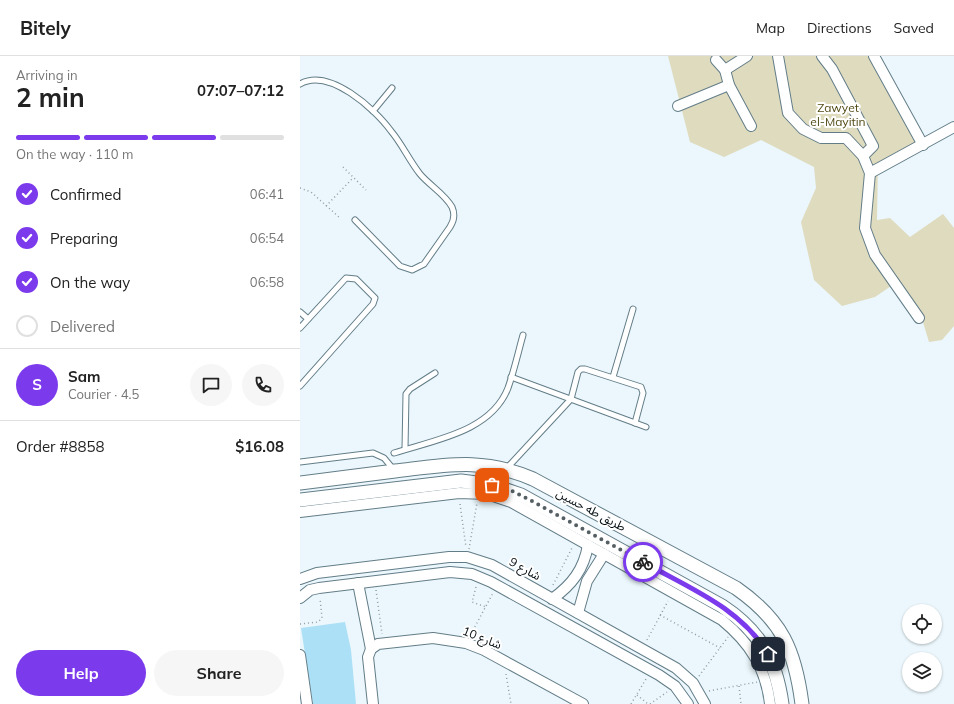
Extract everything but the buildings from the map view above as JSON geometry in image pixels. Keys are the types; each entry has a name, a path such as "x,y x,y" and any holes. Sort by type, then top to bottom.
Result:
{"main road":[{"name":"طريق طه حسين","path":"300,483 455,464 488,465 507,469 540,483 736,588 752,600 767,613 779,629 788,646 795,665 802,704"},
{"name":"طريق طه حسين","path":"300,500 450,482 471,482 492,485 512,491 557,521 610,553 722,606 748,627 762,644 773,664 779,685 782,704"}],"street":[{"path":"725,70 747,56"},
{"path":"778,56 788,113 803,129 821,138 846,138 863,156 870,173 865,228 875,255 919,318"},
{"path":"822,56 832,69 873,146 863,156"},
{"path":"874,56 923,145"},
{"path":"716,60 725,70 729,85 751,126"},
{"path":"678,106 729,85"},
{"path":"870,173 954,128"},
{"path":"300,512 459,493 478,493 511,502 557,521 577,539 588,545 610,553 673,592 713,614 734,630 753,652 766,681 770,704"},
{"path":"550,597 567,587 576,576 583,563 588,545"},
{"path":"578,613 586,581 610,553"},
{"name":"شارع 9","path":"300,579 317,573 449,557 467,557 492,565 676,668 693,683 705,704"},
{"path":"416,561 418,576"},
{"path":"300,598 310,590 358,583 457,572 479,576 651,670 675,686 688,704"},
{"path":"358,583 371,649 368,657 373,704"},
{"path":"609,647 616,634"},
{"name":"شارع 10","path":"371,649 378,644 383,643 433,638 466,643 505,661 583,704"},
{"path":"300,655 307,704"}],"lane":[{"path":"300,84 313,80 324,81 351,94 373,111 391,130 423,178 451,205 454,213 453,221 424,264 412,270 400,266 355,220"},
{"path":"373,111 392,88"},
{"path":"300,328 346,278 356,279 375,298 373,304 300,386"},
{"path":"613,377 633,309"},
{"path":"300,312 308,319"},
{"path":"394,453 468,429 478,424 496,408 508,389 523,335"},
{"path":"507,469 571,399 578,372 581,369 638,385 643,389 635,423"},
{"path":"405,449 406,394 410,389 435,373"},
{"path":"511,377 646,427"},
{"path":"300,462 373,453 384,458 395,471"}],"path":[{"path":"343,167 366,190"},
{"path":"326,206 354,178"},
{"path":"300,188 311,192 340,218"},
{"path":"459,493 467,557"},
{"path":"467,557 478,493"},
{"path":"550,597 577,539"},
{"path":"479,576 472,601 473,603 486,607"},
{"path":"375,581 383,643"},
{"path":"466,643 497,585"},
{"path":"300,624 318,622 322,618 319,588"},
{"path":"642,649 673,592"},
{"path":"660,615 720,648"},
{"path":"693,683 734,630"},
{"path":"505,661 511,704"},
{"path":"631,704 651,670"},
{"path":"700,693 766,681"},
{"path":"637,695 649,704 675,686"},
{"path":"739,686 741,704"}],"green space":[{"name":"Zawyet el-Mayitin","path":"668,56 872,56 921,145 878,162 877,220 890,218 910,237 943,214 954,228 954,326 942,340 929,342 922,319 894,284 875,297 842,306 814,280 801,222 816,188 814,167 761,140 724,157 690,142"}],"way so far":[{"path":"492,485 521,495 643,562"}],"route":[{"path":"643,562 732,612 756,635 768,654"}]}
